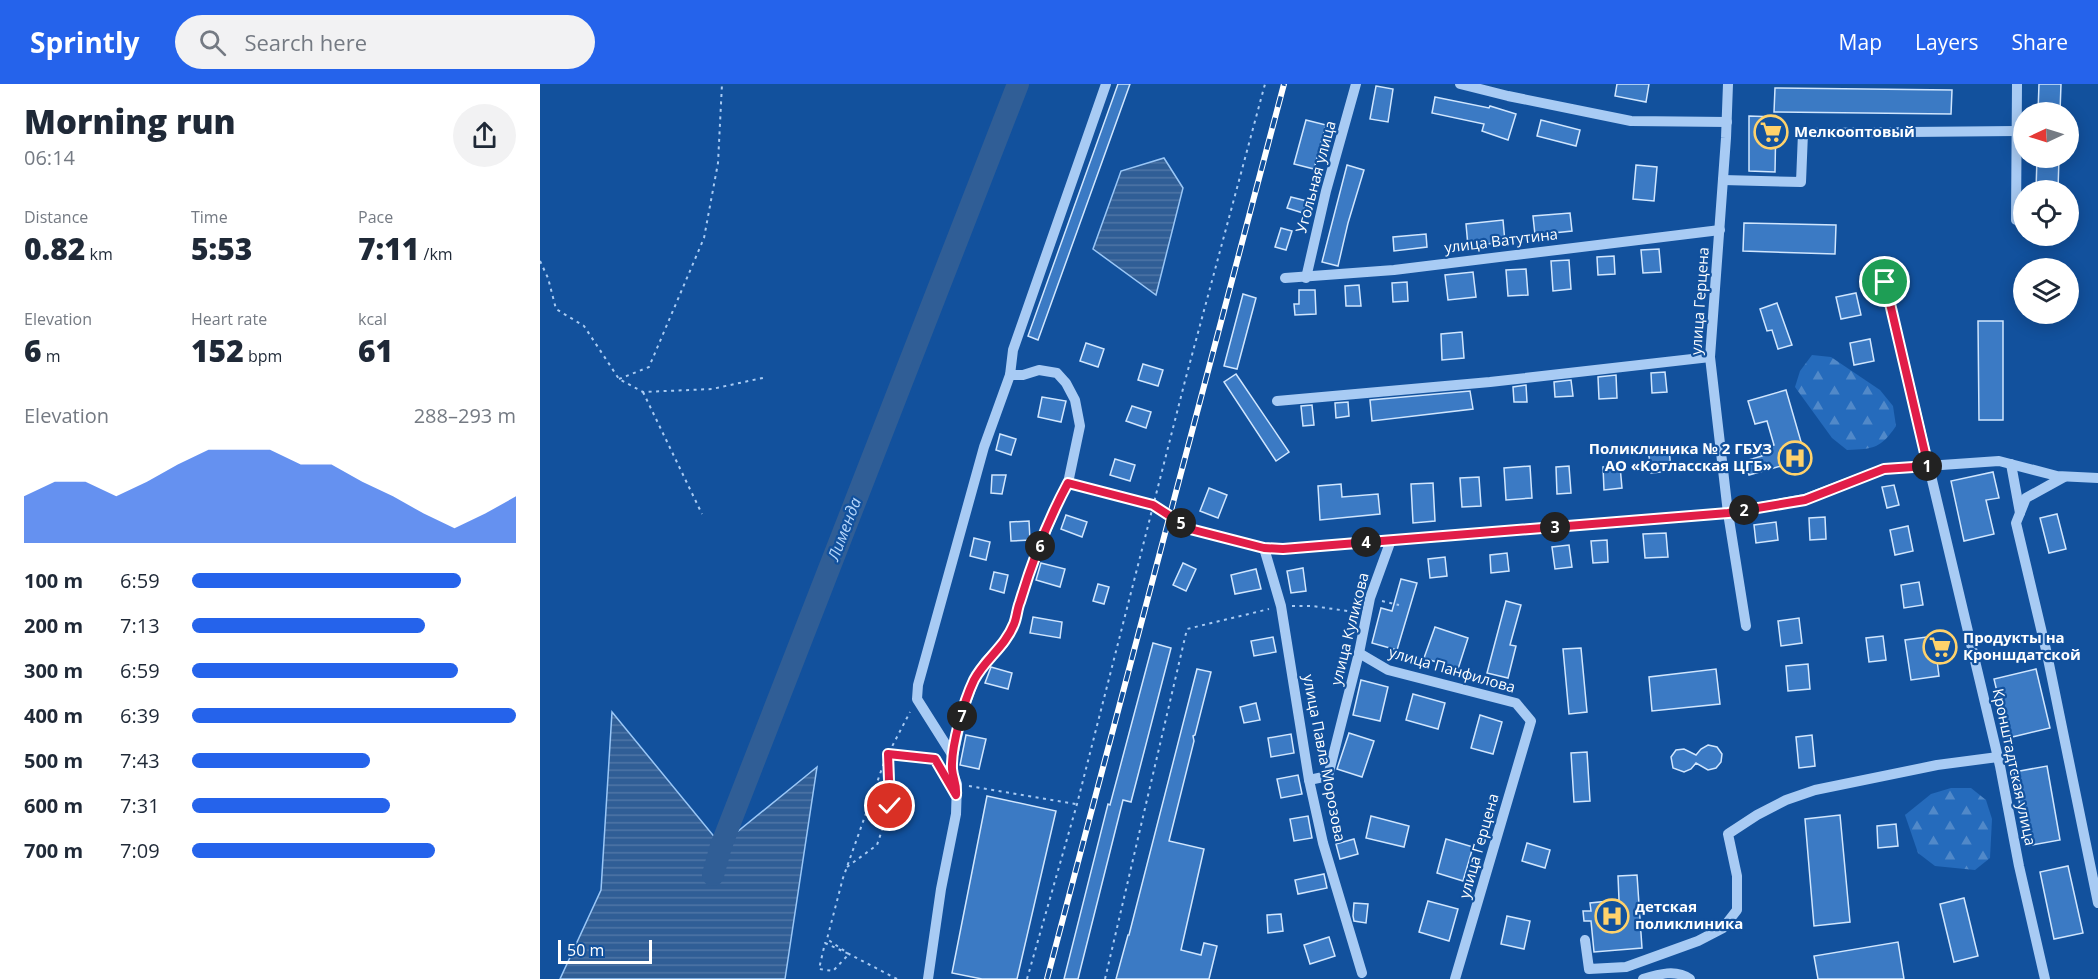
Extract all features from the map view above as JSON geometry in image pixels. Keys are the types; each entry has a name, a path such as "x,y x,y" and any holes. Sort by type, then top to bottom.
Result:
{"street":[{"path":"953,756 917,699 918,685 984,447 1011,375 1013,350 1106,84"},
{"name":"Угольная улица","path":"1306,278 1326,191 1356,84"},
{"path":"1461,84 1631,121 1727,122"},
{"name":"улица Герцена","path":"1728,84 1710,357 1728,513 1746,626"},
{"path":"2017,84 2017,102"},
{"path":"1723,180 1801,182 1803,133 2013,131"},
{"name":"улица Ватутина","path":"1285,278 1394,270 1720,230"},
{"name":"Кронштадтская улица","path":"1885,282 1998,757 2019,866 2045,979"},
{"path":"1276,401 1490,382 1710,357"},
{"path":"928,979 941,889 956,814 957,784 952,771 953,756 963,711 974,680 986,661 1004,644 1014,624 1036,555 1068,483 1080,426 1074,400 1066,383 1057,373 1039,370 1023,375 1011,375"},
{"path":"1190,529 1264,548 1283,549 1728,513 1805,500 1884,469 1999,461 2065,477 2098,478"},
{"path":"2012,464 2020,514"},
{"path":"2065,477 2026,498 2016,524 2047,654 2098,903"},
{"name":"улица Куликова","path":"1310,780 1328,776 1359,653 1370,598 1391,540"},
{"name":"улица Павла Морозова","path":"1264,548 1281,606 1310,780 1326,852 1362,973"},
{"name":"улица Панфилова","path":"1359,653 1388,670 1516,703 1531,721"},
{"name":"улица Герцена","path":"1455,979 1531,721"},
{"path":"1585,940 1589,969 1626,967 1698,941 1723,928 1737,910 1737,876 1728,834 1757,815 1786,800 1815,790 1937,765 1998,757"},
{"path":"1643,979 1661,974 1682,974 1690,979"}],"path":[{"path":"619,380 649,367 704,238 718,163 722,84"},
{"path":"1027,979 1077,804 1153,505 1265,84"},
{"path":"540,261 548,278 556,309 584,326 619,380 643,392 712,389 767,377"},
{"path":"643,392 702,514"},
{"path":"1068,483 1153,505 1190,529"},
{"path":"1105,979 1184,645"},
{"path":"849,954 827,939 847,867 888,754 917,699"},
{"path":"888,754 935,759 945,777"},
{"path":"847,867 877,845 890,806 888,754"},
{"path":"957,784 1077,804"},
{"path":"849,954 833,971 819,969 825,943 849,954 897,979"}],"green space":[{"path":"1812,355 1831,357 1880,390 1893,406 1896,426 1886,439 1870,448 1847,450 1832,438 1795,387 1800,371"},
{"path":"1951,788 1971,788 1986,800 1992,819 1990,858 1975,870 1935,866 1918,853 1905,815 1931,794"}],"shaded area":[{"path":"1164,158 1183,188 1156,295 1093,249 1121,171"},
{"path":"612,712 721,845 817,767 785,979 560,979 601,890"}],"building":[{"path":"1118,84 1130,84 1038,340 1028,336"},
{"path":"1617,84 1649,84 1646,102 1615,96"},
{"path":"2039,84 2061,84 2060,102 2038,102"},
{"path":"1376,86 1393,89 1388,122 1370,119"},
{"path":"1775,88 1952,90 1951,114 1774,112"},
{"path":"1435,97 1489,108 1490,106 1516,114 1508,140 1482,131 1484,124 1432,113"},
{"path":"1749,116 1776,117 1775,172 1749,171"},
{"path":"1306,120 1326,125 1314,169 1294,164"},
{"path":"1541,120 1580,130 1576,146 1537,136"},
{"path":"1347,165 1364,170 1338,266 1322,262"},
{"path":"1636,165 1657,167 1654,201 1633,199"},
{"path":"2037,168 2059,168 2058,180 2036,180"},
{"path":"1291,197 1307,201 1303,213 1287,208"},
{"path":"1570,213 1572,231 1535,235 1533,216"},
{"path":"1503,220 1505,242 1468,246 1466,224"},
{"path":"1744,223 1836,225 1835,254 1743,251"},
{"path":"1281,228 1292,231 1286,250 1275,247"},
{"path":"1426,234 1427,247 1394,251 1393,237"},
{"path":"1659,249 1661,272 1643,273 1641,250"},
{"path":"1614,256 1615,274 1598,275 1597,257"},
{"path":"1569,260 1571,289 1553,291 1551,261"},
{"path":"1526,269 1528,295 1508,296 1506,270"},
{"path":"1473,272 1476,297 1448,300 1445,275"},
{"path":"1407,282 1408,301 1393,302 1392,283"},
{"path":"1359,285 1361,306 1346,306 1345,286"},
{"path":"1299,290 1315,290 1316,314 1295,315 1294,304 1299,304"},
{"path":"1856,293 1861,315 1841,319 1836,297"},
{"path":"1243,294 1256,298 1237,369 1224,366"},
{"path":"1777,303 1792,345 1778,349 1772,330 1767,331 1760,309"},
{"path":"1978,321 2003,321 2003,420 1979,420"},
{"path":"1462,332 1464,358 1442,360 1441,334"},
{"path":"1870,339 1874,361 1854,365 1850,343"},
{"path":"1086,343 1104,349 1098,367 1080,361"},
{"path":"1143,364 1163,370 1158,386 1138,380"},
{"path":"1665,372 1667,392 1652,393 1651,373"},
{"path":"1236,374 1289,452 1276,461 1224,382"},
{"path":"1616,375 1617,398 1599,399 1598,377"},
{"path":"1571,380 1573,396 1555,397 1554,382"},
{"path":"1526,385 1527,402 1514,402 1513,387"},
{"path":"1786,390 1806,459 1749,475 1745,461 1762,456 1760,449 1774,445 1767,421 1755,424 1748,401"},
{"path":"1470,391 1473,409 1372,421 1370,400"},
{"path":"1042,397 1066,401 1061,422 1038,417"},
{"path":"1348,402 1349,416 1336,418 1335,403"},
{"path":"1312,405 1314,425 1303,426 1301,406"},
{"path":"1132,406 1151,412 1146,428 1126,421"},
{"path":"1000,434 1016,439 1011,455 996,450"},
{"path":"1669,447 1671,471 1651,473 1648,448"},
{"path":"1115,459 1135,465 1130,481 1110,475"},
{"path":"1530,466 1532,498 1506,500 1504,468"},
{"path":"1569,466 1571,493 1557,494 1556,467"},
{"path":"1620,466 1622,488 1604,490 1603,467"},
{"path":"1993,472 1999,498 1986,500 1994,534 1964,541 1951,481"},
{"path":"992,475 1006,475 1002,494 991,493"},
{"path":"1479,477 1481,506 1462,507 1460,478"},
{"path":"1433,483 1435,521 1413,523 1411,484"},
{"path":"1341,484 1342,497 1378,494 1380,514 1320,520 1318,486"},
{"path":"1894,485 1899,505 1887,508 1882,487"},
{"path":"1209,488 1227,495 1218,518 1200,511"},
{"path":"2057,514 2066,549 2049,553 2040,518"},
{"path":"1066,515 1087,522 1082,537 1061,529"},
{"path":"1825,517 1826,539 1810,540 1809,518"},
{"path":"1029,521 1030,540 1011,541 1010,522"},
{"path":"1776,522 1778,540 1756,543 1754,525"},
{"path":"1908,526 1913,551 1895,555 1890,530"},
{"path":"1666,533 1668,557 1645,558 1643,534"},
{"path":"974,538 990,542 986,560 970,556"},
{"path":"1607,540 1608,562 1593,563 1591,541"},
{"path":"1569,545 1572,567 1555,569 1552,547"},
{"path":"1507,553 1509,571 1491,573 1490,555"},
{"path":"1445,557 1447,576 1430,578 1428,559"},
{"path":"1041,563 1065,569 1060,587 1036,580"},
{"path":"1183,563 1196,569 1186,591 1173,585"},
{"path":"1303,568 1306,591 1291,593 1287,571"},
{"path":"1256,569 1261,589 1235,594 1231,575"},
{"path":"994,572 1008,575 1004,593 990,589"},
{"path":"1401,579 1417,583 1397,650 1372,643 1381,608 1392,611"},
{"path":"1919,582 1923,605 1904,608 1901,585"},
{"path":"1098,584 1109,587 1104,604 1093,601"},
{"path":"1506,601 1521,605 1510,645 1516,646 1508,678 1487,673"},
{"path":"1033,617 1062,622 1060,638 1030,633"},
{"path":"1799,618 1802,643 1781,646 1778,621"},
{"path":"1435,627 1468,638 1458,669 1424,658"},
{"path":"1883,636 1886,660 1869,662 1866,638"},
{"path":"1934,636 1939,676 1911,680 1905,640"},
{"path":"1273,637 1276,652 1254,656 1251,641"},
{"path":"1153,643 1171,648 1131,802 1123,800 1078,979 1064,979 1108,804 1110,805"},
{"path":"1581,648 1587,712 1569,714 1563,649"},
{"path":"1808,664 1810,689 1788,691 1786,666"},
{"path":"991,667 1012,673 1008,689 985,683"},
{"path":"1197,669 1211,672 1193,736 1194,741 1169,841 1204,849 1181,950 1201,955 1204,943 1217,946 1209,979 1116,979 1129,935"},
{"path":"1716,669 1720,704 1652,711 1649,677"},
{"path":"2036,669 2050,728 2008,738 1994,679"},
{"path":"1361,680 1388,687 1380,721 1353,715"},
{"path":"1413,694 1445,703 1438,729 1406,720"},
{"path":"1256,703 1260,720 1244,723 1240,707"},
{"path":"1480,715 1502,722 1493,754 1471,748"},
{"path":"1349,733 1374,741 1362,777 1337,769"},
{"path":"1291,734 1294,753 1271,757 1268,738"},
{"path":"966,735 986,739 979,769 960,765"},
{"path":"1812,735 1815,766 1799,768 1796,737"},
{"path":"1708,745 1717,747 1722,754 1721,762 1716,768 1708,770 1696,763 1684,772 1673,768 1671,757 1676,750 1684,749 1696,755"},
{"path":"1587,752 1590,801 1574,802 1571,753"},
{"path":"2047,766 2060,840 2027,846 2014,772"},
{"path":"1298,775 1302,794 1281,798 1277,779"},
{"path":"987,796 1056,811 1017,979 982,979 952,973"},
{"path":"1840,815 1850,922 1814,926 1805,819"},
{"path":"1308,816 1312,838 1294,841 1290,819"},
{"path":"1371,816 1409,826 1404,847 1366,838"},
{"path":"1896,824 1898,846 1878,848 1877,826"},
{"path":"1354,839 1358,854 1340,859 1336,844"},
{"path":"1446,839 1473,847 1463,881 1437,873"},
{"path":"1527,843 1550,850 1545,868 1522,861"},
{"path":"2068,866 2083,933 2054,939 2040,872"},
{"path":"1324,874 1327,888 1298,894 1295,880"},
{"name":"детская поликлиника","path":"1637,875 1642,948 1594,952 1591,921 1584,921 1583,911 1591,911 1590,903 1619,900 1618,876"},
{"path":"1964,898 1978,956 1954,962 1940,904"},
{"path":"1428,901 1458,909 1449,941 1419,932"},
{"path":"1354,903 1368,904 1366,923 1354,921"},
{"path":"1281,914 1283,931 1268,933 1267,915"},
{"path":"1507,916 1530,921 1524,949 1501,944"},
{"path":"1329,937 1335,956 1310,964 1304,945"},
{"path":"1898,942 1904,979 1818,979 1814,956"}],"waterway":[{"name":"Лименда","path":"713,875 721,846 1018,84"}],"railway":[{"path":"1047,979 1284,84"}],"place":[{"name":"Мелкооптовый","path":"1771,132"},
{"name":"Поликлиника № 2 ГБУЗ АО «Котласская ЦГБ»","path":"1795,458"},
{"name":"Продукты на Кроншдатской","path":"1940,647"},
{"name":"детская поликлиника","path":"1612,916"}],"route":[{"path":"890,806 888,754 935,759 956,795 957,784 952,771 953,756 963,711 974,680 986,661 1004,644 1014,624 1036,555 1068,483 1153,505 1190,529 1264,548 1283,549 1728,513 1805,500 1884,469 1928,466 1885,282"}]}
